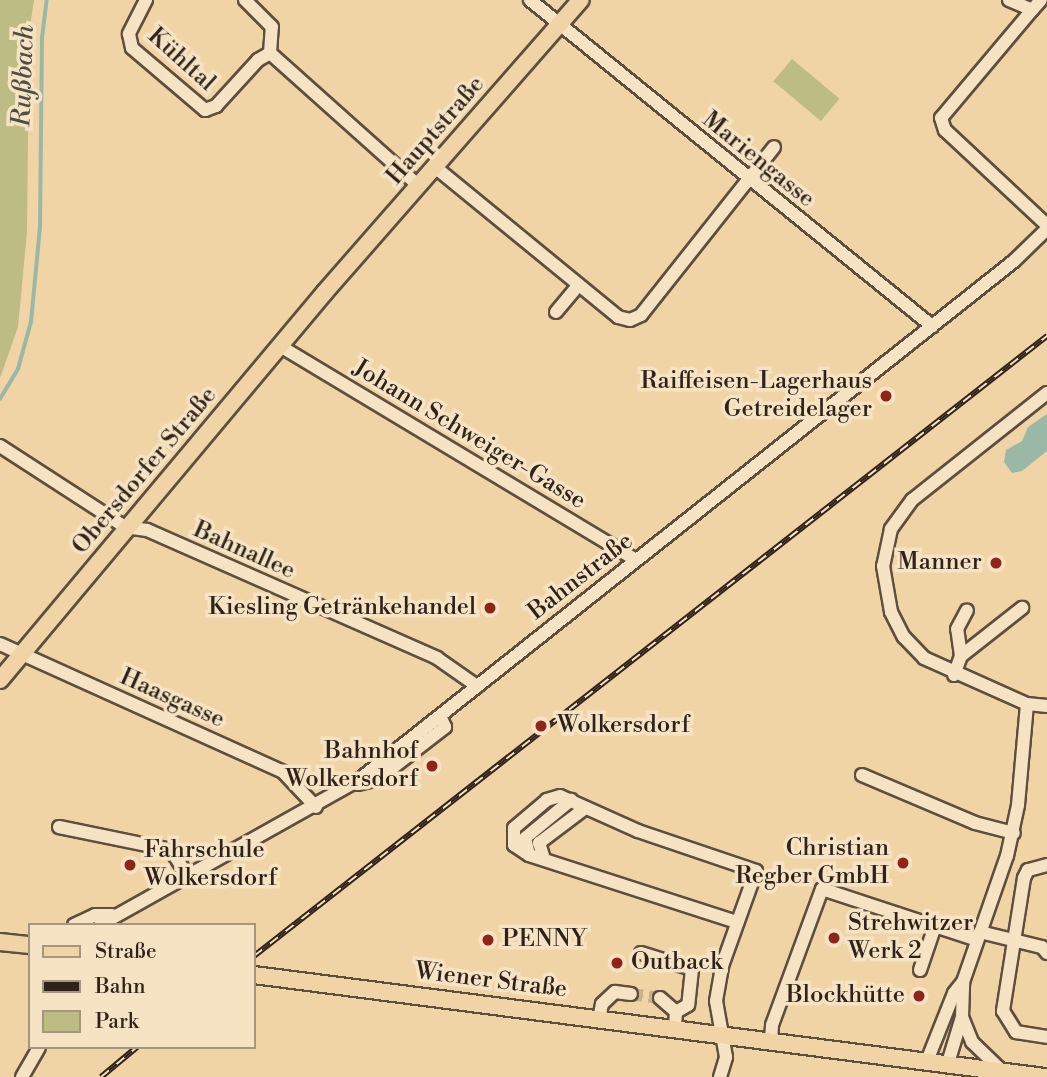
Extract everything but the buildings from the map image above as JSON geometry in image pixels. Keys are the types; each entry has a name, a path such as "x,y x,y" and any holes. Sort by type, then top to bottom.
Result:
{"main road":[{"name":"Hauptstraße","path":"325,292 581,0"},
{"name":"Obersdorfer Straße","path":"0,680 125,527 325,292"},
{"path":"0,942 28,945"},
{"name":"Wiener Straße","path":"261,976 599,1019 676,1020 722,1034 1045,1077"}],"street":[{"name":"Kühltal","path":"146,0 129,34 132,48 200,108 216,106 258,60 270,53"},
{"path":"245,0 272,27 270,53 419,186"},
{"name":"Mariengasse","path":"530,0 932,327"},
{"path":"1009,0 1037,5"},
{"path":"1037,5 941,118 946,130 1047,227"},
{"path":"435,167 618,317 630,320 641,314 774,148"},
{"name":"Bahnstraße","path":"78,923 95,915 112,920 186,873 316,807 413,744 440,716 477,686 932,327 1047,227"},
{"path":"556,312 579,285"},
{"name":"Johann Schweiger-Gasse","path":"280,346 636,560"},
{"path":"1047,393 912,500 895,520 886,543 883,583 898,627 924,658 954,675 1027,704 1047,706"},
{"name":"Bahnallee","path":"0,446 125,527 147,530 438,658 477,686"},
{"path":"961,656 1023,608"},
{"path":"954,675 961,656 957,629 967,610"},
{"name":"Haasgasse","path":"0,644 283,772 316,807"},
{"path":"948,1063 962,1017 963,982 1014,833 1027,704"},
{"path":"862,775 975,822 1014,833"},
{"path":"720,1077 726,1058 716,1001 737,922 756,871 584,809 571,800 525,838 529,855 737,922"},
{"path":"544,859 539,843 584,809"},
{"path":"59,827 171,850 186,873"},
{"path":"1047,865 1028,870 1024,878 1004,1017 1016,1032 1047,1037"},
{"path":"771,1040 772,1025 822,889 935,926 1042,947 1047,953"},
{"path":"920,970 935,926"},
{"path":"640,953 692,969 688,1005 676,1020 660,998"},
{"path":"927,1061 954,993 963,982"},
{"path":"599,1019 602,1004 615,992 631,994"},
{"path":"962,1017 972,1042 1000,1070"},
{"path":"22,1077 37,1049"}],"green space":[{"path":"0,0 34,0 29,33 27,232 18,327 0,378"},
{"path":"792,59 839,99 821,121 773,81"}],"shaded area":[{"path":"1047,414 1047,451 1022,471 1012,473 1004,462 1006,450 1022,441 1028,427"}],"waterway":[{"name":"Rußbach","path":"0,399 18,369 31,322 40,227 42,38 47,0"}],"tunnel":[{"path":"631,994 660,998"}],"railway":[{"path":"256,954 1047,336"},
{"path":"101,1077 135,1049"}],"place":[{"name":"Raiffeisen-Lagerhaus Getreidelager","path":"886,396"},
{"name":"Manner","path":"996,563"},
{"name":"Kiesling Getränkehandel","path":"490,608"},
{"name":"Wolkersdorf","path":"541,726"},
{"name":"Bahnhof Wolkersdorf","path":"432,766"},
{"name":"Christian Regber GmbH","path":"903,863"},
{"name":"Fahrschule Wolkersdorf","path":"130,865"},
{"name":"Strehwitzer Werk 2","path":"834,938"},
{"name":"PENNY","path":"488,940"},
{"name":"Outback","path":"617,963"},
{"name":"Blockhütte","path":"919,996"}]}
